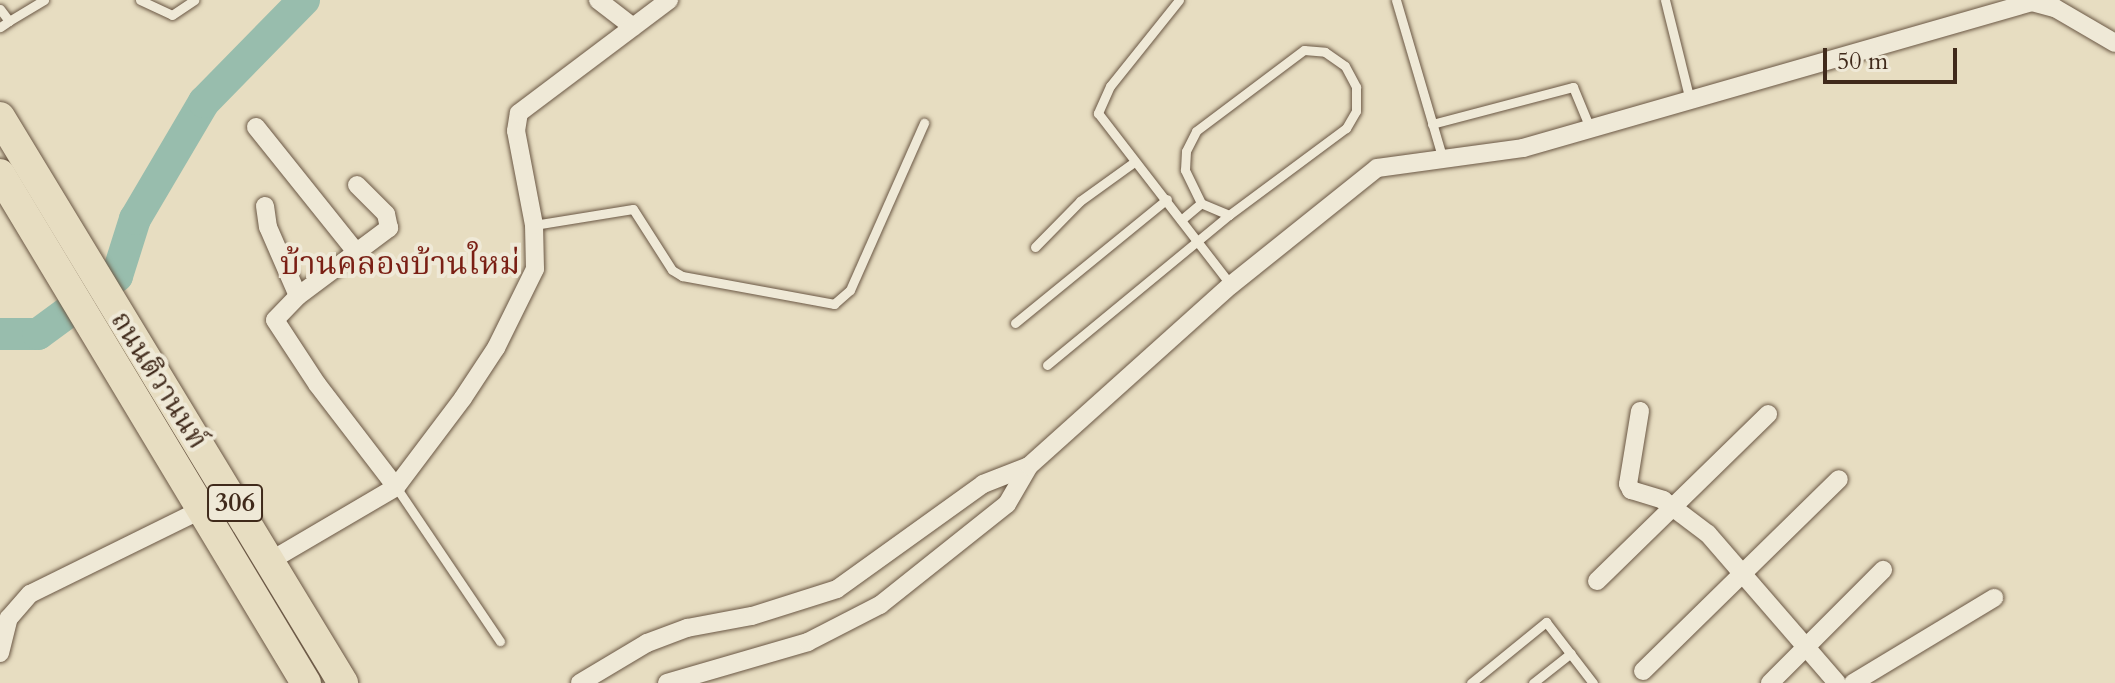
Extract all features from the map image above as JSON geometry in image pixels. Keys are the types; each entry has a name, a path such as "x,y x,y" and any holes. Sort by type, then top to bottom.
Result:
{"main road":[{"name":"ถนนติวานนท์","path":"0,117 60,245 113,333 270,561 343,683"},
{"name":"ถนนติวานนท์","path":"0,174 60,245"},
{"name":"ถนนติวานนท์","path":"113,333 201,510 306,683"}],"street":[{"path":"598,0 633,27"},
{"path":"270,561 396,487 496,348 535,269 534,225 516,131 519,113 669,0"},
{"path":"667,683 808,642 862,616 1007,504 1029,466 1231,285 1356,181 1377,168 1442,156 1523,148 2032,1 2055,8 2115,43"},
{"path":"256,127 356,252"},
{"path":"357,185 390,222 384,234 298,296 275,320 317,384 396,487"},
{"path":"265,206 268,227 298,296"},
{"path":"1640,411 1628,484 1638,494 1675,508 1744,575 1837,683"},
{"path":"1597,581 1768,414"},
{"path":"580,683 647,643 687,628 752,616 837,589 983,484 1029,466"},
{"path":"1643,671 1839,479"},
{"path":"0,653 9,618 30,594 201,510"},
{"path":"1770,683 1883,570"},
{"path":"1853,683 1994,598"}],"lane":[{"path":"0,9 5,24 44,0"},
{"path":"140,0 177,15 194,0"},
{"path":"1179,0 1099,102 1104,125 1167,199 1231,285"},
{"path":"1396,0 1442,156"},
{"path":"1665,0 1690,100"},
{"path":"1047,365 1229,215 1346,128 1356,111 1356,87 1345,66 1325,52 1304,50 1285,61 1196,131 1186,151 1185,170 1201,203 1229,215"},
{"path":"1432,124 1573,87 1590,128"},
{"path":"534,225 633,209 672,270 682,276 834,304 850,290 924,123"},
{"path":"1035,247 1080,201 1134,162"},
{"path":"1015,323 1167,199"},
{"path":"1181,220 1201,203"},
{"path":"396,487 500,641"},
{"path":"1471,683 1540,623 1552,626 1593,683"},
{"path":"1533,683 1571,653"}],"waterway":[{"path":"0,334 38,334 117,276 135,219 204,102 304,0"}],"district":[{"name":"บ้านคลองบ้านใหม่","path":"400,264"}]}
